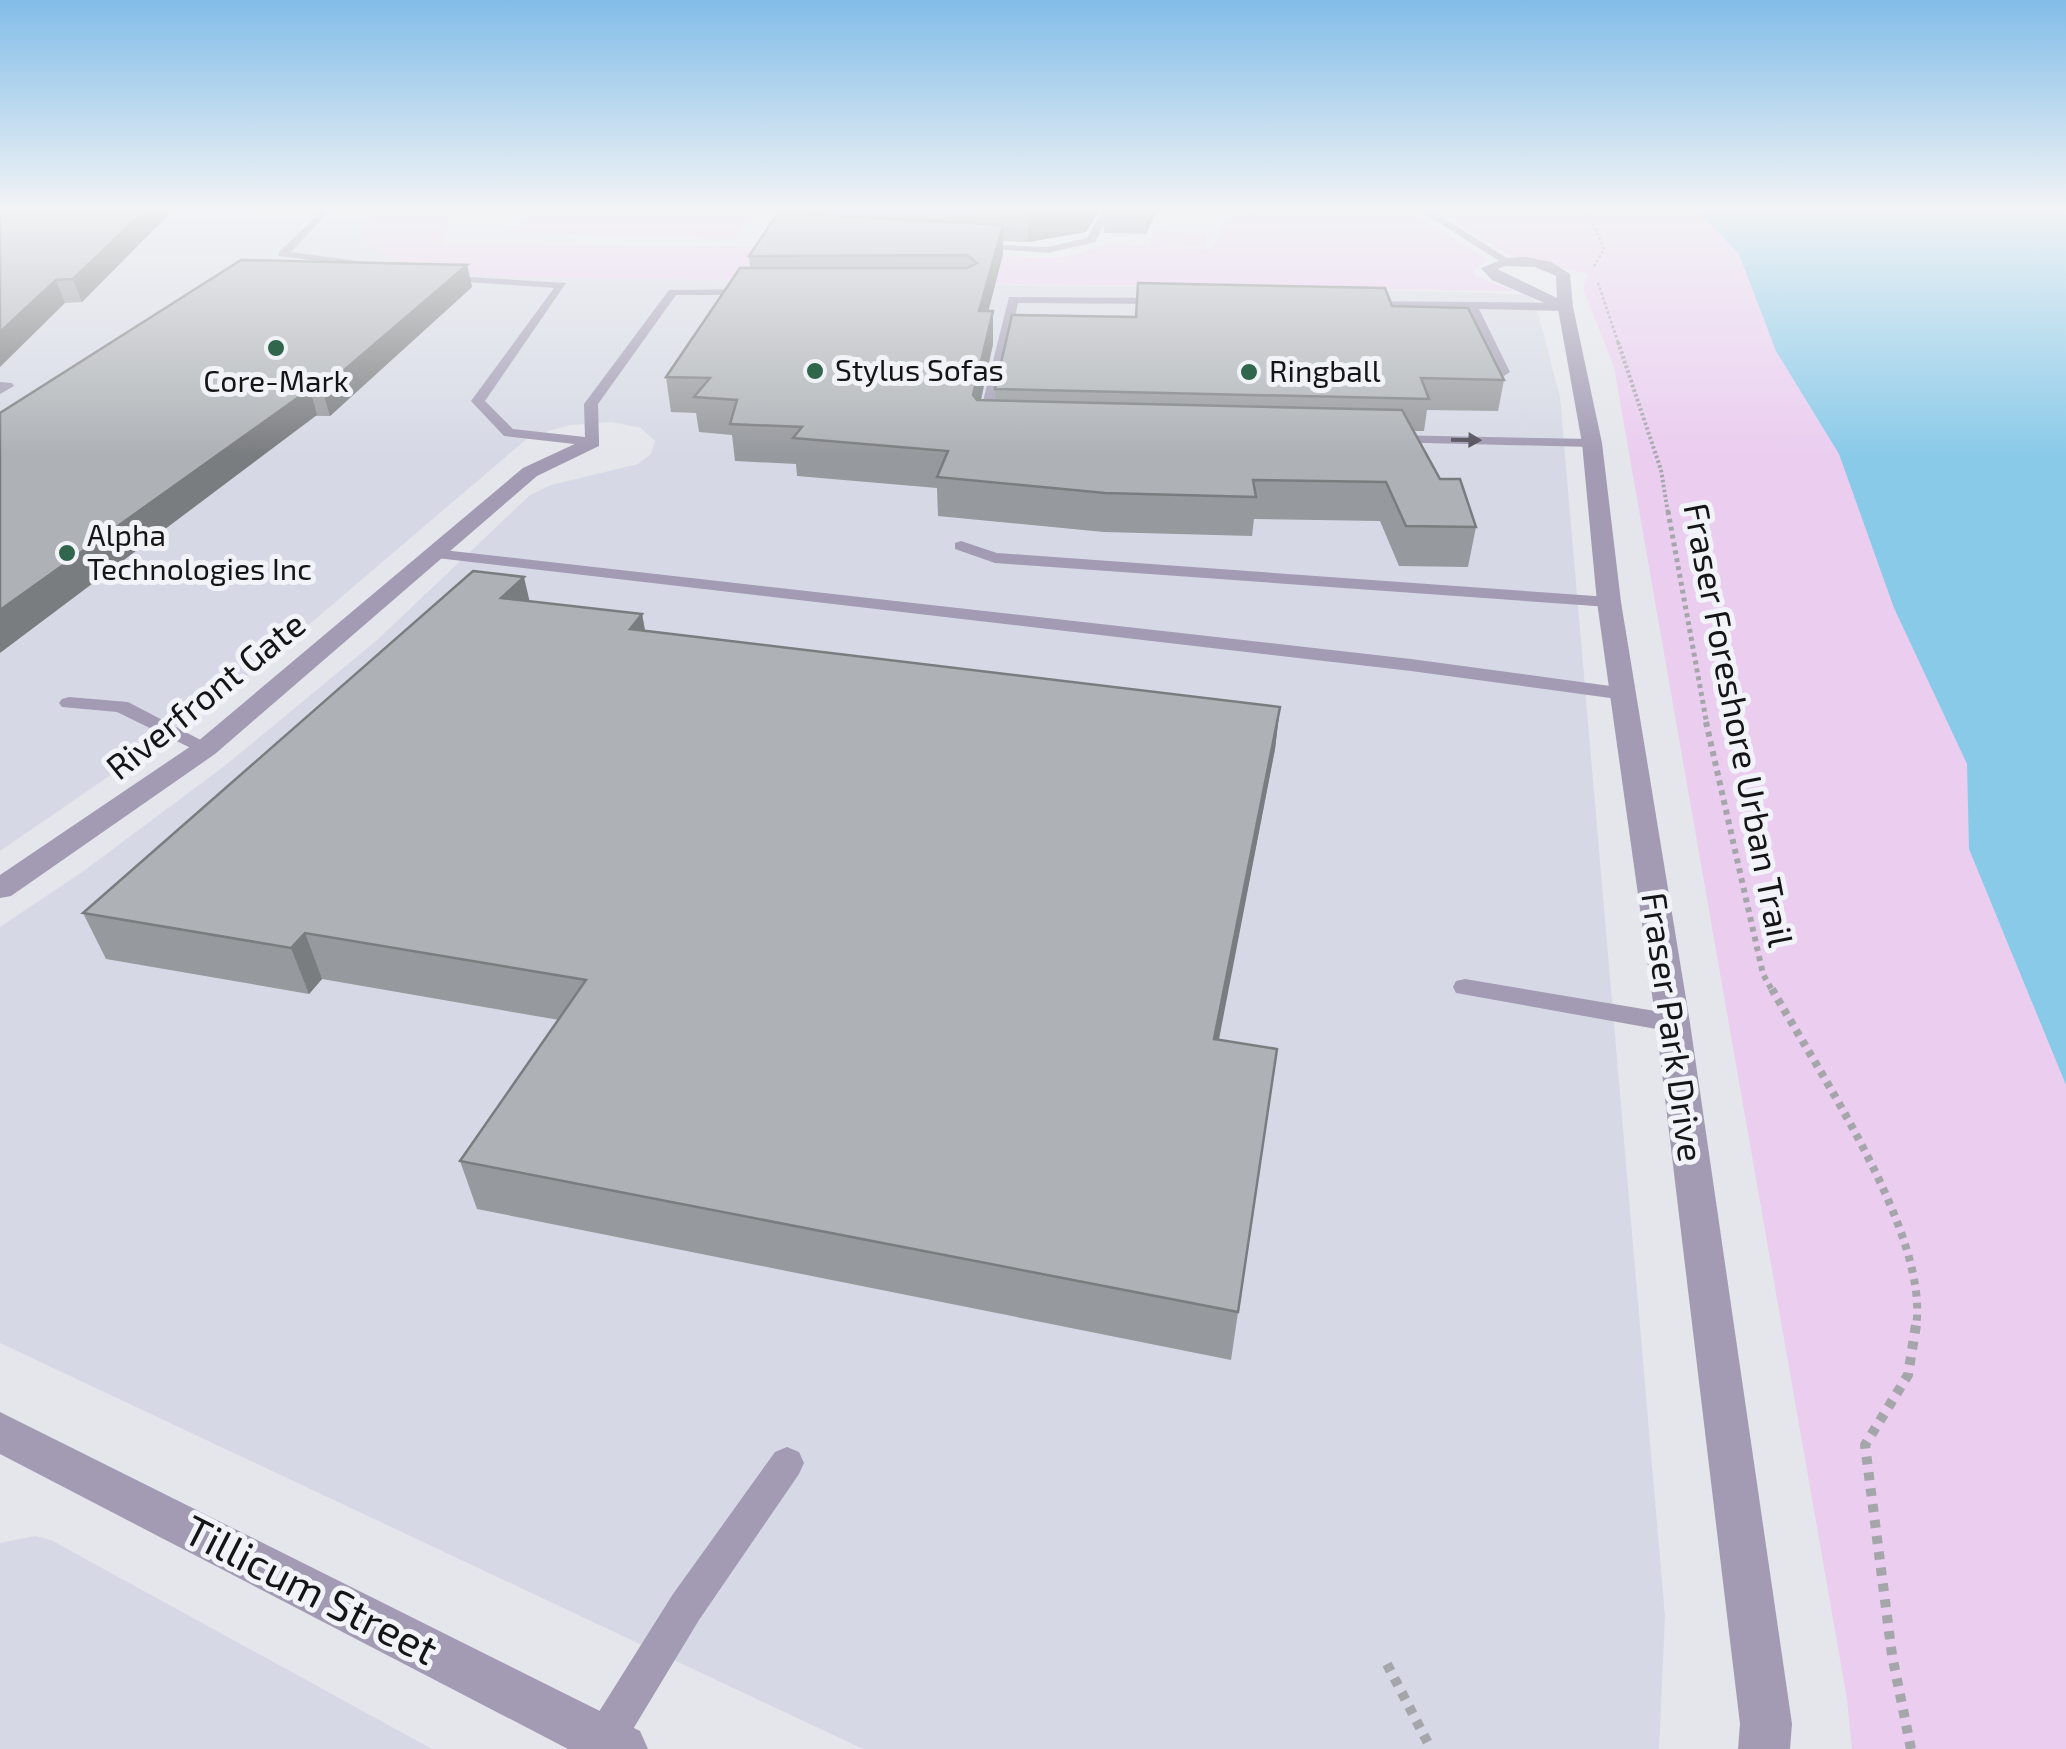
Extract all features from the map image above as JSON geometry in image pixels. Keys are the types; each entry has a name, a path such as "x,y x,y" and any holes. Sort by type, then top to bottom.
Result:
{"street":[{"path":"1530,292 1565,307"},
{"name":"Fraser Park Drive","path":"1564,292 1592,443 1609,602 1673,1023 1766,1724 1764,1749"},
{"name":"Riverfront Gate","path":"0,889 206,748 530,472 592,442"},
{"name":"Tillicum Street","path":"6,1445 613,1744"}],"lane":[{"path":"557,292 478,401 509,433 592,442 592,404 674,292 772,292"},
{"path":"1003,430 984,430 1012,299 1172,301"},
{"path":"1352,304 1565,307"},
{"path":"1472,306 1504,372"},
{"path":"1372,438 1592,443"},
{"path":"960,546 996,558 1609,602"},
{"path":"434,554 1625,694"},
{"path":"70,703 121,706 206,748"},
{"path":"1465,988 1673,1023"},
{"path":"613,1744 686,1607 787,1463"}],"path":[{"name":"Fraser Foreshore Urban Trail","path":"1601,292 1661,470 1694,668 1763,974 1891,1200 1920,1300 1908,1375 1865,1445 1892,1655 1911,1749"},
{"path":"1387,1664 1431,1749"}],"shaded area":[{"path":"0,292 1438,292 1529,295 1535,301 1560,397 1665,1616 1659,1749 863,1749 0,1343 0,927 85,870 227,764 377,640 530,495 551,485 638,464 651,454 655,441 641,428 611,422 570,425 529,437 278,651 185,724 0,851"},
{"path":"1584,292 1764,292 2066,789 2066,1749 1852,1749 1847,1699 1614,367"},
{"path":"35,1536 51,1540 432,1749 0,1749 0,1543"}],"water":[{"path":"1753,292 2066,292 2066,1085 1969,849 1967,764 1894,608 1839,454 1776,351"}],"building":[{"path":"0,292 43,292 0,332"},
{"path":"191,292 436,292 322,389 310,389 0,610 0,413"},
{"path":"724,292 984,292 979,311 993,311 973,395 977,400 1402,410 1440,479 1460,479 1476,527 1406,526 1386,482 1253,480 1256,497 1105,493 937,477 948,451 793,438 802,427 730,424 737,400 694,397 710,378 666,377"},
{"name":"Ringball","path":"1137,292 1386,292 1392,306 1468,308 1504,380 1421,378 1429,399 995,389 1012,315 1136,317"},
{"path":"473,571 524,577 501,598 642,614 630,629 1280,707 1214,1039 1277,1049 1238,1312 460,1161 586,980 305,933 291,948 83,913"}],"place":[{"name":"Core-Mark","path":"276,348"},
{"name":"Stylus Sofas","path":"815,371"},
{"name":"Ringball","path":"1249,372"},
{"name":"Alpha Technologies Inc","path":"67,553"}]}
